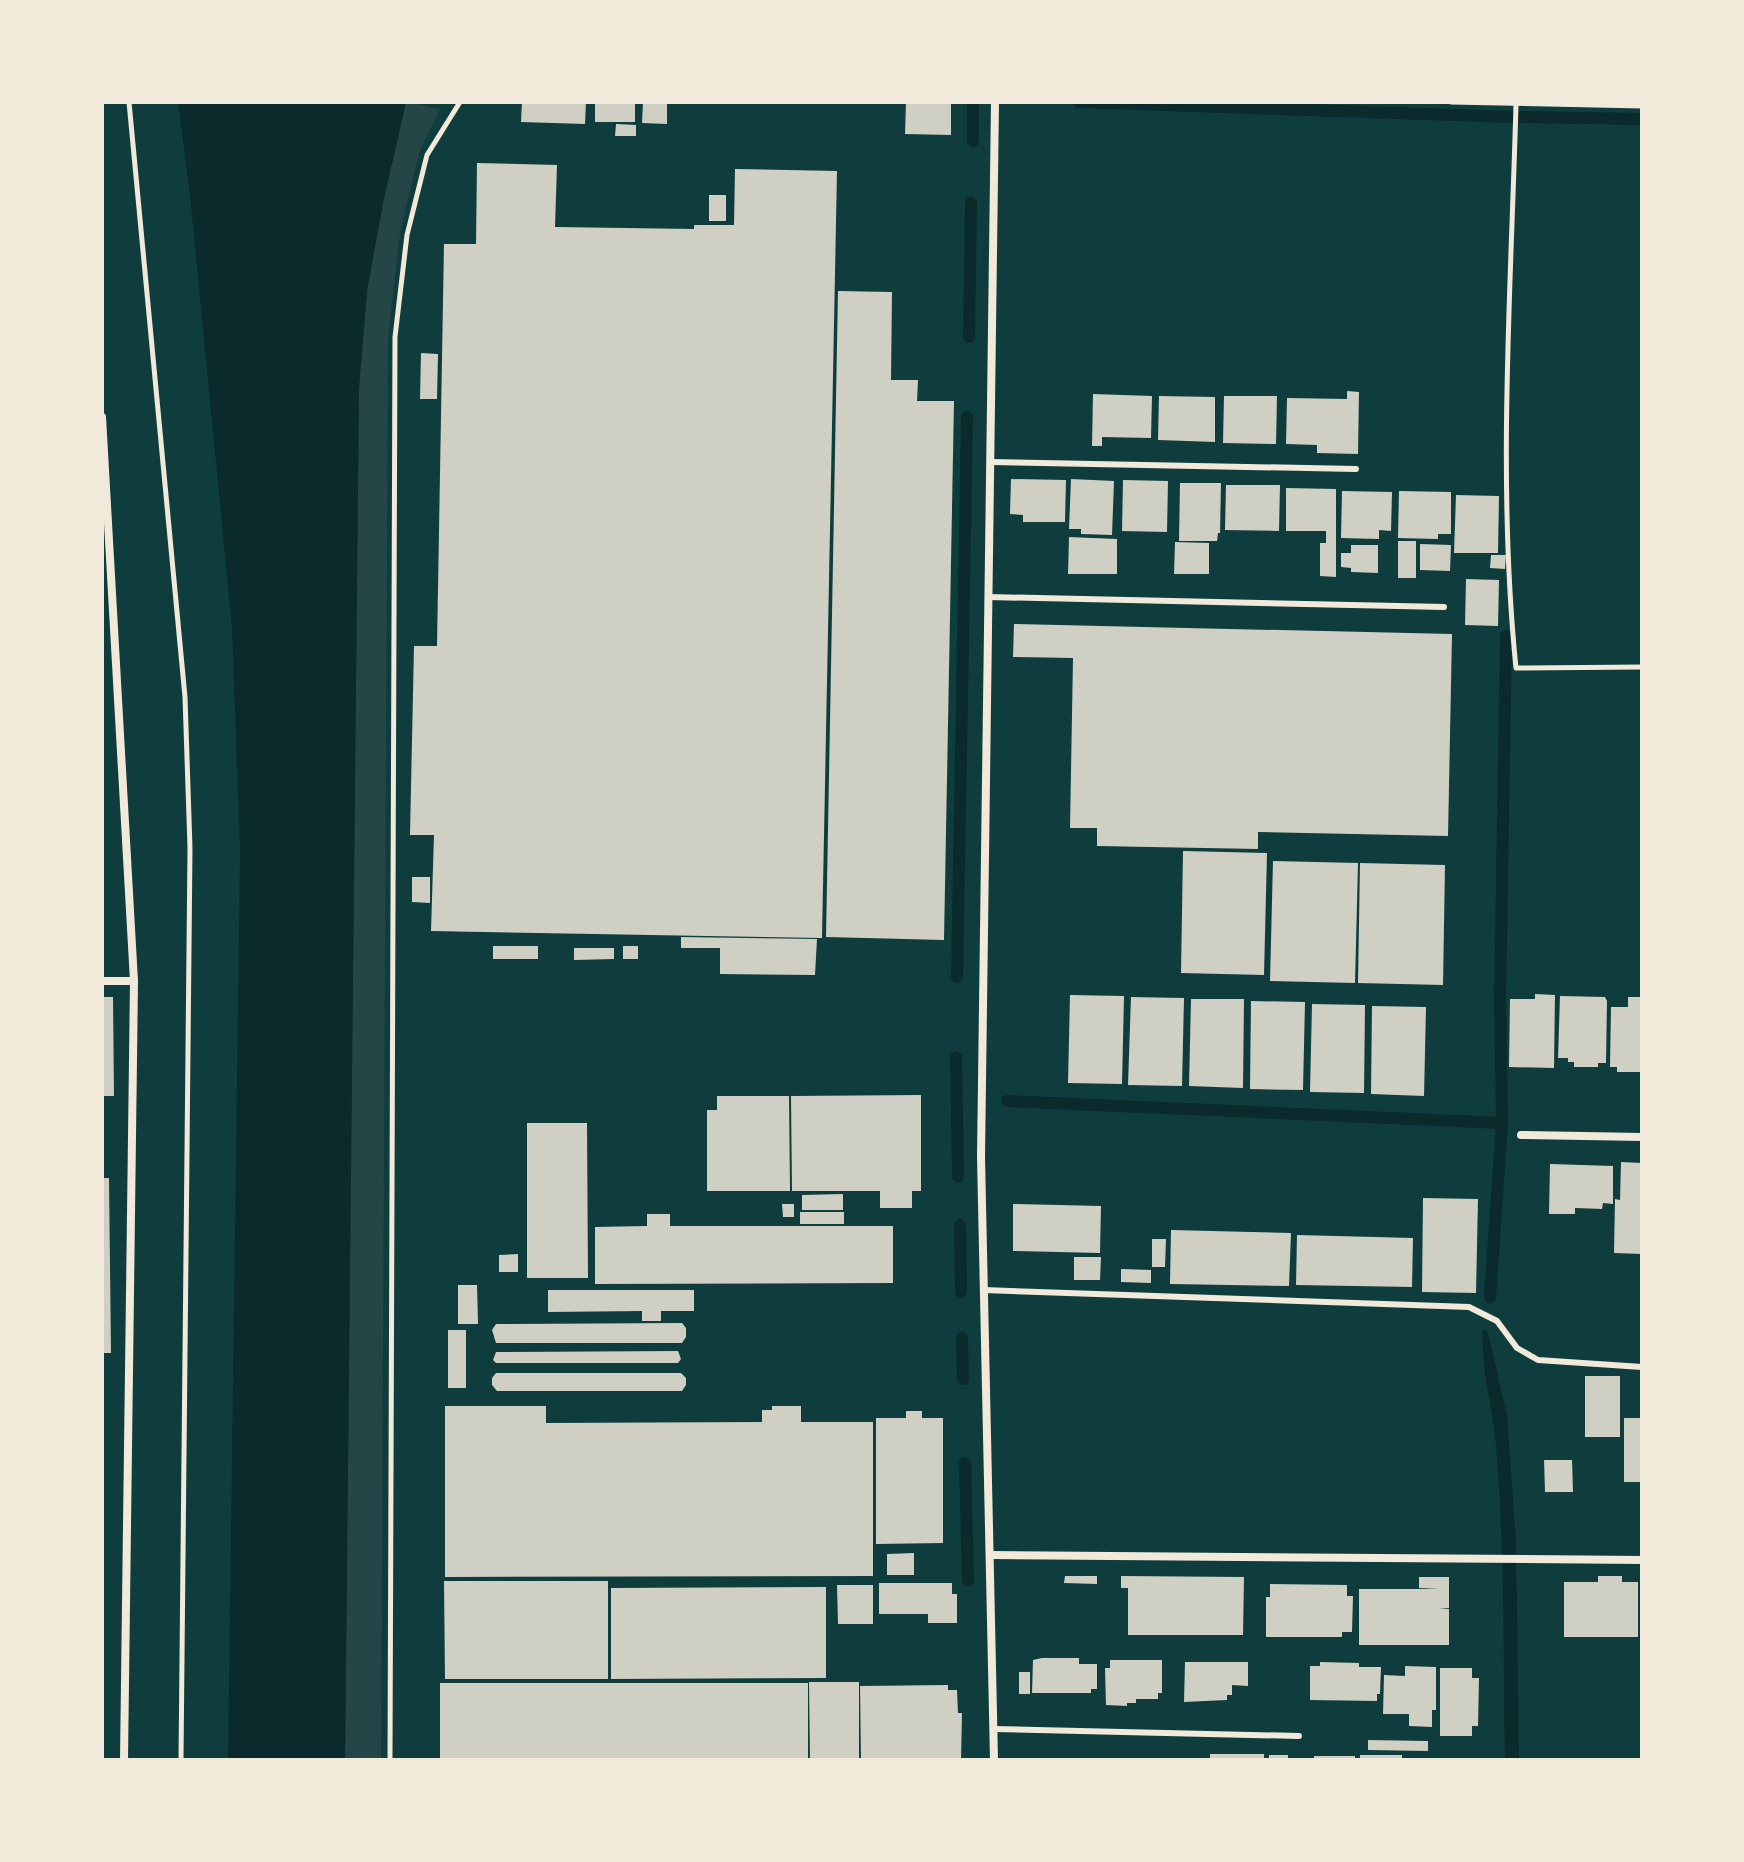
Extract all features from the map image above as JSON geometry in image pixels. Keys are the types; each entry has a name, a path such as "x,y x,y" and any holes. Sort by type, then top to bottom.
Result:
{"street":[{"path":"994,1760 981,1157 995,102"},
{"path":"102,417 134,981 124,1760"},
{"path":"102,981 134,981"},
{"path":"1521,1135 1642,1137"},
{"path":"990,1555 1642,1560"}],"lane":[{"path":"990,462 1356,469"},
{"path":"988,597 1444,607"},
{"path":"983,1290 1469,1307 1497,1321 1517,1348 1538,1360 1642,1367"},
{"path":"993,1729 1299,1736"}],"path":[{"path":"129,102 186,712 190,848 181,1760"},
{"path":"390,1760 395,337 407,235 427,155 460,102"},
{"path":"1451,102 1642,106"},
{"path":"1516,104 1506,469 1509,603 1516,668 1642,667"}],"shaded area":[{"path":"178,102 406,102 367,291 359,388 345,1760 228,1760 240,851 232,627 190,195"},
{"path":"406,102 440,109 419,153 400,233 388,339 381,1760 345,1760 359,388 367,291"},
{"path":"1483,1330 1488,1332 1507,1416 1516,1542 1519,1760 1505,1760 1501,1524 1494,1431 1483,1359"}],"building":[{"path":"522,102 586,102 585,124 521,122"},
{"path":"595,102 635,102 635,122 595,122"},
{"path":"643,102 667,102 667,124 642,123"},
{"path":"906,102 951,102 951,135 905,134"},
{"path":"616,124 636,125 636,136 615,136"},
{"path":"477,163 557,165 555,227 694,229 694,225 734,225 735,169 837,171 822,938 431,931 434,835 410,835 414,646 437,646 444,244 476,244"},
{"path":"709,195 726,195 726,221 709,221"},
{"path":"838,291 892,292 891,380 918,380 917,401 954,401 944,940 826,937"},
{"path":"421,353 438,354 437,399 420,399"},
{"path":"1347,391 1359,392 1358,454 1317,453 1317,445 1286,444 1287,398 1347,399"},
{"path":"1093,394 1152,396 1151,438 1102,437 1102,446 1092,446"},
{"path":"1159,396 1215,397 1215,442 1158,440"},
{"path":"1224,396 1277,396 1276,444 1223,443"},
{"path":"1011,479 1066,480 1065,522 1023,522 1023,515 1010,514"},
{"path":"1071,479 1114,481 1112,535 1081,534 1081,529 1069,529"},
{"path":"1123,480 1168,481 1167,532 1122,531"},
{"path":"1180,483 1221,483 1220,533 1217,541 1179,541"},
{"path":"1226,485 1280,485 1279,531 1225,530"},
{"path":"1286,488 1336,489 1336,577 1320,576 1320,543 1326,543 1326,531 1286,531"},
{"path":"1342,491 1392,492 1391,531 1379,530 1379,539 1341,538"},
{"path":"1399,491 1451,492 1451,534 1438,534 1438,539 1398,538"},
{"path":"1456,495 1499,496 1498,553 1454,553"},
{"path":"1069,537 1117,539 1117,574 1068,574"},
{"path":"1398,541 1416,541 1416,578 1398,578"},
{"path":"1175,542 1209,543 1209,574 1174,574"},
{"path":"1420,544 1451,545 1450,571 1420,570"},
{"path":"1351,545 1378,545 1378,573 1351,572 1351,568 1341,567 1341,553 1351,553"},
{"path":"1491,555 1506,555 1505,569 1490,568"},
{"path":"1466,579 1499,580 1498,626 1465,625"},
{"path":"1014,624 1452,634 1448,836 1258,832 1258,849 1097,846 1097,828 1070,828 1073,658 1013,657"},
{"path":"1183,851 1267,853 1264,975 1181,973"},
{"path":"1273,861 1358,863 1355,983 1270,981"},
{"path":"1360,863 1445,865 1443,985 1358,983"},
{"path":"412,877 430,877 430,903 412,902"},
{"path":"681,937 817,939 815,975 720,974 720,948 681,948"},
{"path":"493,946 538,946 538,959 493,959"},
{"path":"623,946 638,946 638,959 623,959"},
{"path":"574,948 614,948 614,959 574,960"},
{"path":"1535,994 1555,995 1554,1068 1509,1067 1510,999 1535,999"},
{"path":"1070,995 1124,996 1122,1084 1068,1083"},
{"path":"1560,996 1605,997 1606,1063 1598,1063 1598,1067 1574,1067 1574,1062 1568,1062 1568,1058 1558,1058"},
{"path":"102,997 113,997 114,1096 102,1096"},
{"path":"1131,997 1184,998 1182,1086 1128,1085"},
{"path":"1628,997 1642,997 1642,1072 1617,1072 1617,1067 1610,1067 1611,1007 1628,1007"},
{"path":"1191,999 1244,999 1243,1088 1189,1086"},
{"path":"1251,1001 1305,1002 1303,1090 1250,1089"},
{"path":"1312,1004 1365,1005 1364,1093 1310,1092"},
{"path":"1372,1006 1426,1007 1424,1096 1371,1094"},
{"path":"921,1095 921,1191 912,1191 912,1208 880,1208 880,1191 792,1191 791,1096"},
{"path":"717,1096 789,1096 790,1191 707,1191 707,1110 717,1110"},
{"path":"527,1123 587,1123 588,1278 527,1278"},
{"path":"1621,1162 1642,1163 1642,1254 1614,1253 1615,1199 1620,1200"},
{"path":"1550,1164 1613,1166 1613,1204 1603,1203 1602,1209 1575,1208 1575,1214 1549,1214"},
{"path":"102,1178 109,1178 111,1353 102,1353"},
{"path":"843,1194 843,1210 802,1210 802,1195"},
{"path":"1423,1198 1478,1199 1476,1293 1422,1292"},
{"path":"782,1204 794,1204 794,1217 783,1217"},
{"path":"1013,1204 1101,1206 1100,1253 1013,1251"},
{"path":"800,1212 844,1212 844,1224 800,1224"},
{"path":"647,1214 670,1214 670,1226 893,1226 893,1283 595,1284 595,1227 647,1226"},
{"path":"1171,1230 1291,1233 1289,1286 1170,1284"},
{"path":"1297,1235 1413,1238 1412,1287 1296,1285"},
{"path":"1152,1239 1166,1239 1165,1267 1152,1267"},
{"path":"518,1254 518,1272 499,1272 499,1255"},
{"path":"1074,1257 1101,1257 1100,1280 1074,1280"},
{"path":"1121,1269 1151,1270 1151,1283 1121,1282"},
{"path":"458,1285 477,1285 478,1324 458,1324"},
{"path":"548,1290 694,1290 694,1311 661,1311 661,1321 642,1321 642,1311 548,1312"},
{"path":"682,1323 686,1328 686,1337 682,1343 496,1343 492,1330 496,1324"},
{"path":"448,1330 466,1330 466,1388 448,1388"},
{"path":"678,1351 681,1359 678,1363 496,1363 493,1360 496,1352"},
{"path":"496,1373 681,1373 686,1378 686,1385 682,1391 497,1391 492,1385"},
{"path":"1585,1376 1620,1376 1620,1437 1585,1437"},
{"path":"445,1406 546,1406 546,1423 762,1422 762,1410 772,1410 772,1406 801,1406 801,1422 873,1422 873,1576 445,1577"},
{"path":"906,1411 922,1411 922,1418 943,1418 943,1543 876,1544 876,1418 906,1418"},
{"path":"1624,1418 1642,1418 1642,1482 1624,1482"},
{"path":"1544,1460 1572,1460 1573,1492 1545,1492"},
{"path":"914,1553 914,1575 887,1575 887,1554"},
{"path":"1065,1576 1097,1576 1097,1584 1064,1583"},
{"path":"1121,1576 1244,1577 1243,1635 1128,1635 1128,1588 1121,1588"},
{"path":"1598,1576 1622,1576 1622,1582 1638,1582 1638,1637 1564,1637 1564,1582 1598,1582"},
{"path":"1419,1577 1449,1577 1449,1608 1439,1609 1449,1609 1449,1645 1359,1645 1359,1589 1439,1589 1419,1588"},
{"path":"444,1581 608,1581 608,1679 445,1679"},
{"path":"879,1583 952,1583 952,1594 957,1594 957,1623 928,1623 928,1614 879,1614"},
{"path":"1270,1584 1347,1585 1347,1596 1353,1596 1352,1632 1342,1632 1342,1637 1266,1637 1266,1597 1270,1597"},
{"path":"837,1585 873,1585 873,1624 838,1624"},
{"path":"826,1587 826,1678 611,1679 611,1588"},
{"path":"1079,1658 1079,1664 1097,1664 1097,1689 1091,1689 1091,1693 1032,1693 1033,1660"},
{"path":"1110,1660 1162,1660 1162,1693 1158,1693 1158,1699 1136,1699 1136,1703 1127,1703 1127,1706 1106,1705 1105,1668 1110,1668"},
{"path":"1185,1662 1248,1662 1248,1686 1232,1685 1232,1695 1227,1695 1227,1700 1184,1702"},
{"path":"1320,1662 1381,1667 1377,1701 1310,1700 1310,1666 1320,1666"},
{"path":"1405,1666 1436,1667 1436,1710 1432,1710 1432,1727 1409,1726 1409,1714 1383,1714 1384,1675 1405,1676"},
{"path":"1440,1668 1472,1668 1472,1678 1479,1678 1478,1726 1472,1726 1472,1736 1440,1736"},
{"path":"1019,1672 1030,1672 1030,1694 1019,1694"},
{"path":"809,1682 859,1682 859,1760 810,1760"},
{"path":"440,1683 808,1683 808,1760 440,1760"},
{"path":"948,1685 948,1690 957,1690 958,1713 962,1713 961,1760 861,1760 860,1686"},
{"path":"1368,1740 1428,1741 1428,1751 1368,1750"},
{"path":"1210,1754 1264,1754 1264,1760 1210,1760"},
{"path":"1269,1755 1288,1755 1288,1760 1269,1760"},
{"path":"1360,1755 1402,1755 1402,1760 1360,1760"},
{"path":"1314,1756 1355,1756 1355,1760 1314,1760"}],"waterway":[{"path":"973,102 973,141"},
{"path":"1079,102 1511,117"},
{"path":"1521,117 1642,119"},
{"path":"969,337 971,203"},
{"path":"957,977 967,417"},
{"path":"1502,1123 1500,1001 1506,636"},
{"path":"956,1057 958,1177"},
{"path":"1007,1101 1502,1123 1490,1297"},
{"path":"960,1225 961,1292"},
{"path":"962,1338 963,1379"},
{"path":"965,1463 968,1580"}]}
